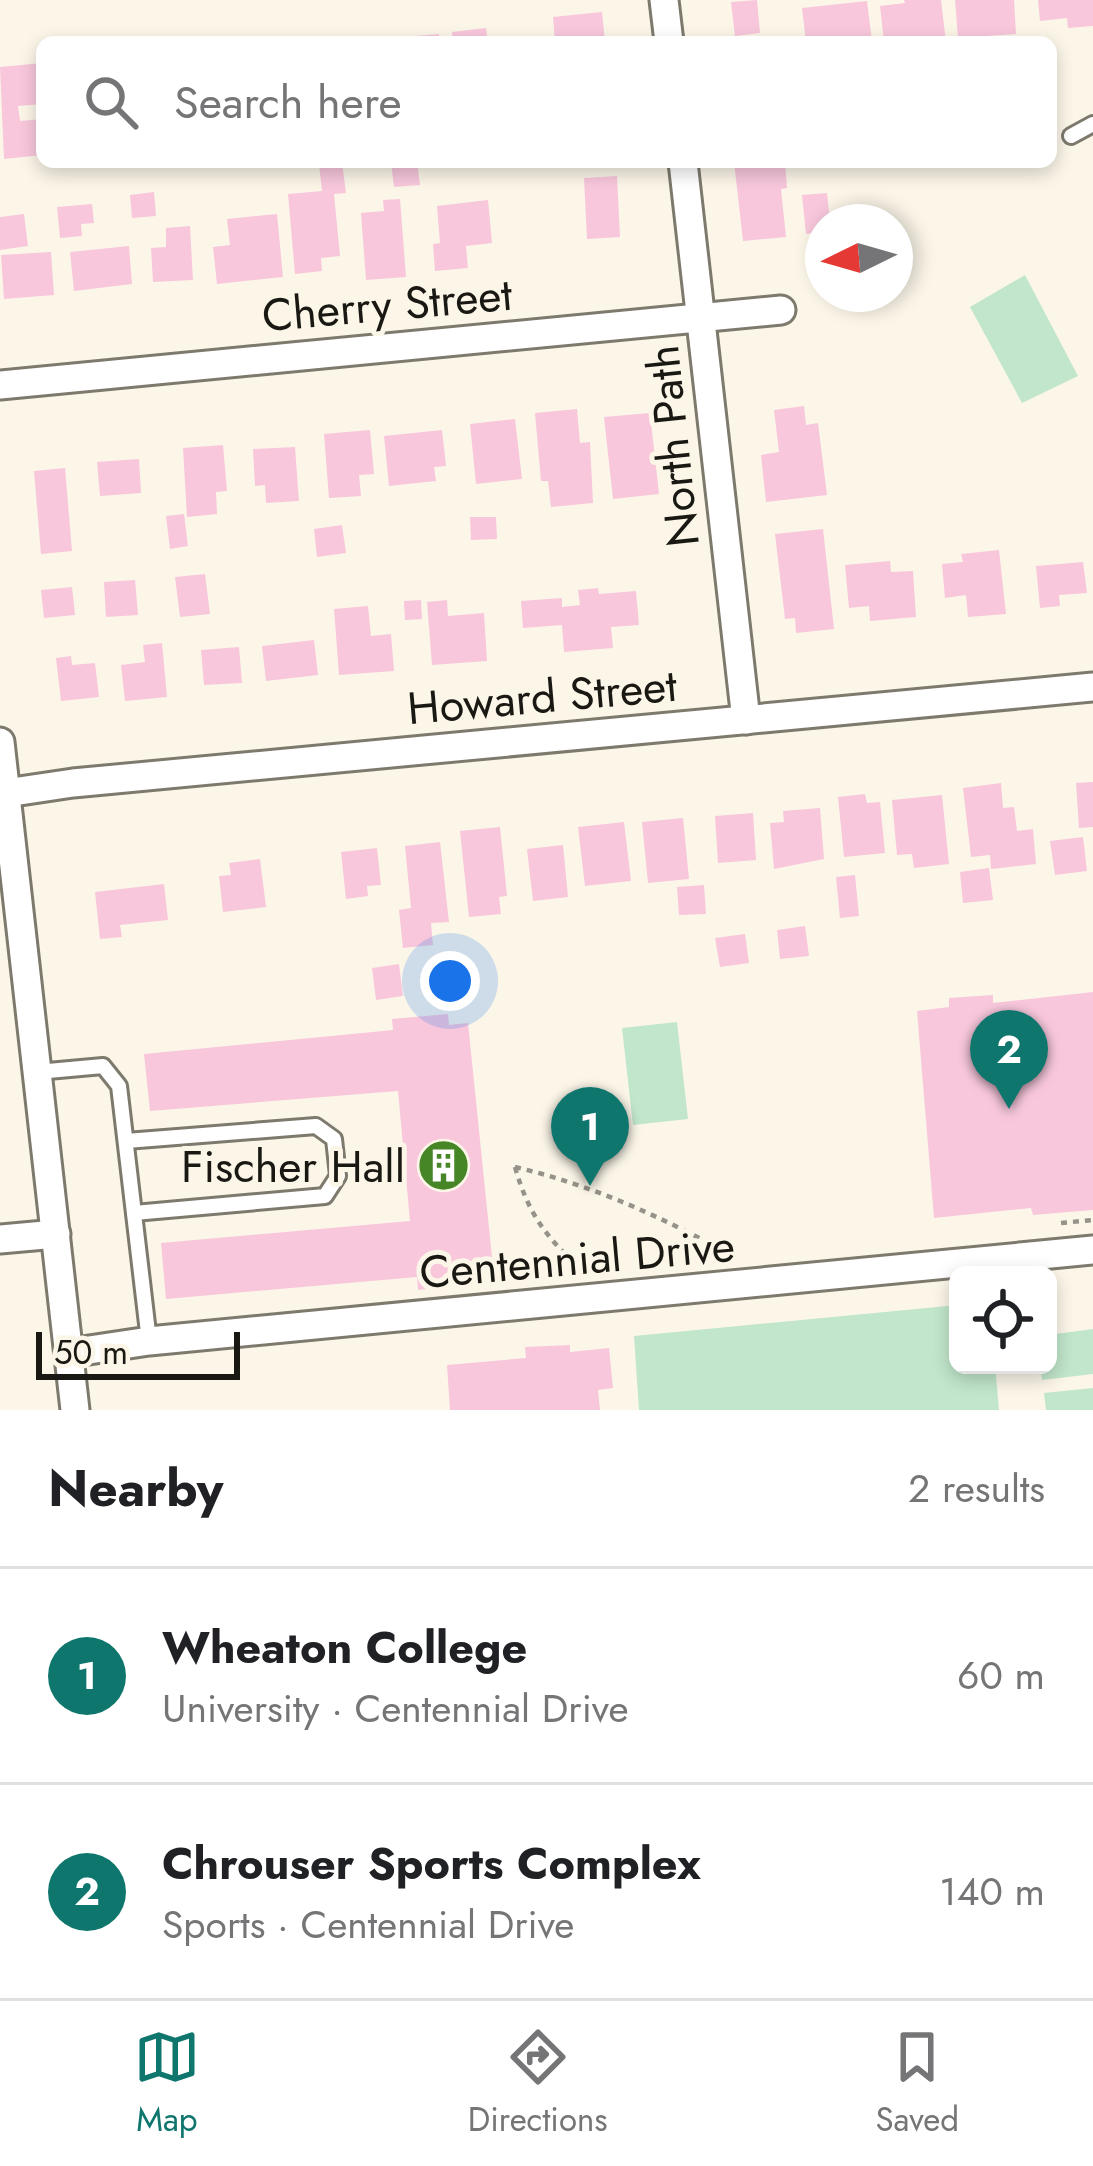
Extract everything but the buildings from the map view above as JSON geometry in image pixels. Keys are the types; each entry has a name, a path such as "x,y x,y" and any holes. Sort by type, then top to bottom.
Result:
{"street":[{"path":"664,0 668,36"},
{"name":"North Path","path":"684,168 746,720"},
{"name":"Cherry Street","path":"0,386 782,310"},
{"name":"Howard Street","path":"3,794 96,781 1093,687"},
{"path":"0,742 75,1410"},
{"path":"0,1240 56,1234"},
{"name":"Centennial Drive","path":"69,1353 149,1341 1093,1250"}],"lane":[{"path":"1071,136 1093,124"},
{"path":"38,1072 103,1066 119,1086 149,1341"},
{"path":"126,1141 316,1126 334,1139 338,1176 325,1196 134,1213"}],"path":[{"path":"583,1272 543,1233 525,1201 515,1167 565,1179 652,1214 735,1258"}],"green space":[{"path":"1025,275 1078,376 1022,403 970,307"},
{"path":"677,1022 688,1119 633,1125 622,1028"},
{"path":"949,1306 949,1374 996,1374 999,1410 639,1410 634,1336"},
{"path":"1093,1329 1093,1374 1042,1380 1041,1374 1057,1374 1057,1334"},
{"path":"1093,1388 1093,1410 1046,1410 1044,1393"}],"place":[{"name":"Chrouser Sports Complex","path":"1009,1109"},
{"name":"Fischer Hall","path":"444,1166"},
{"name":"Wheaton College","path":"590,1186"}]}
